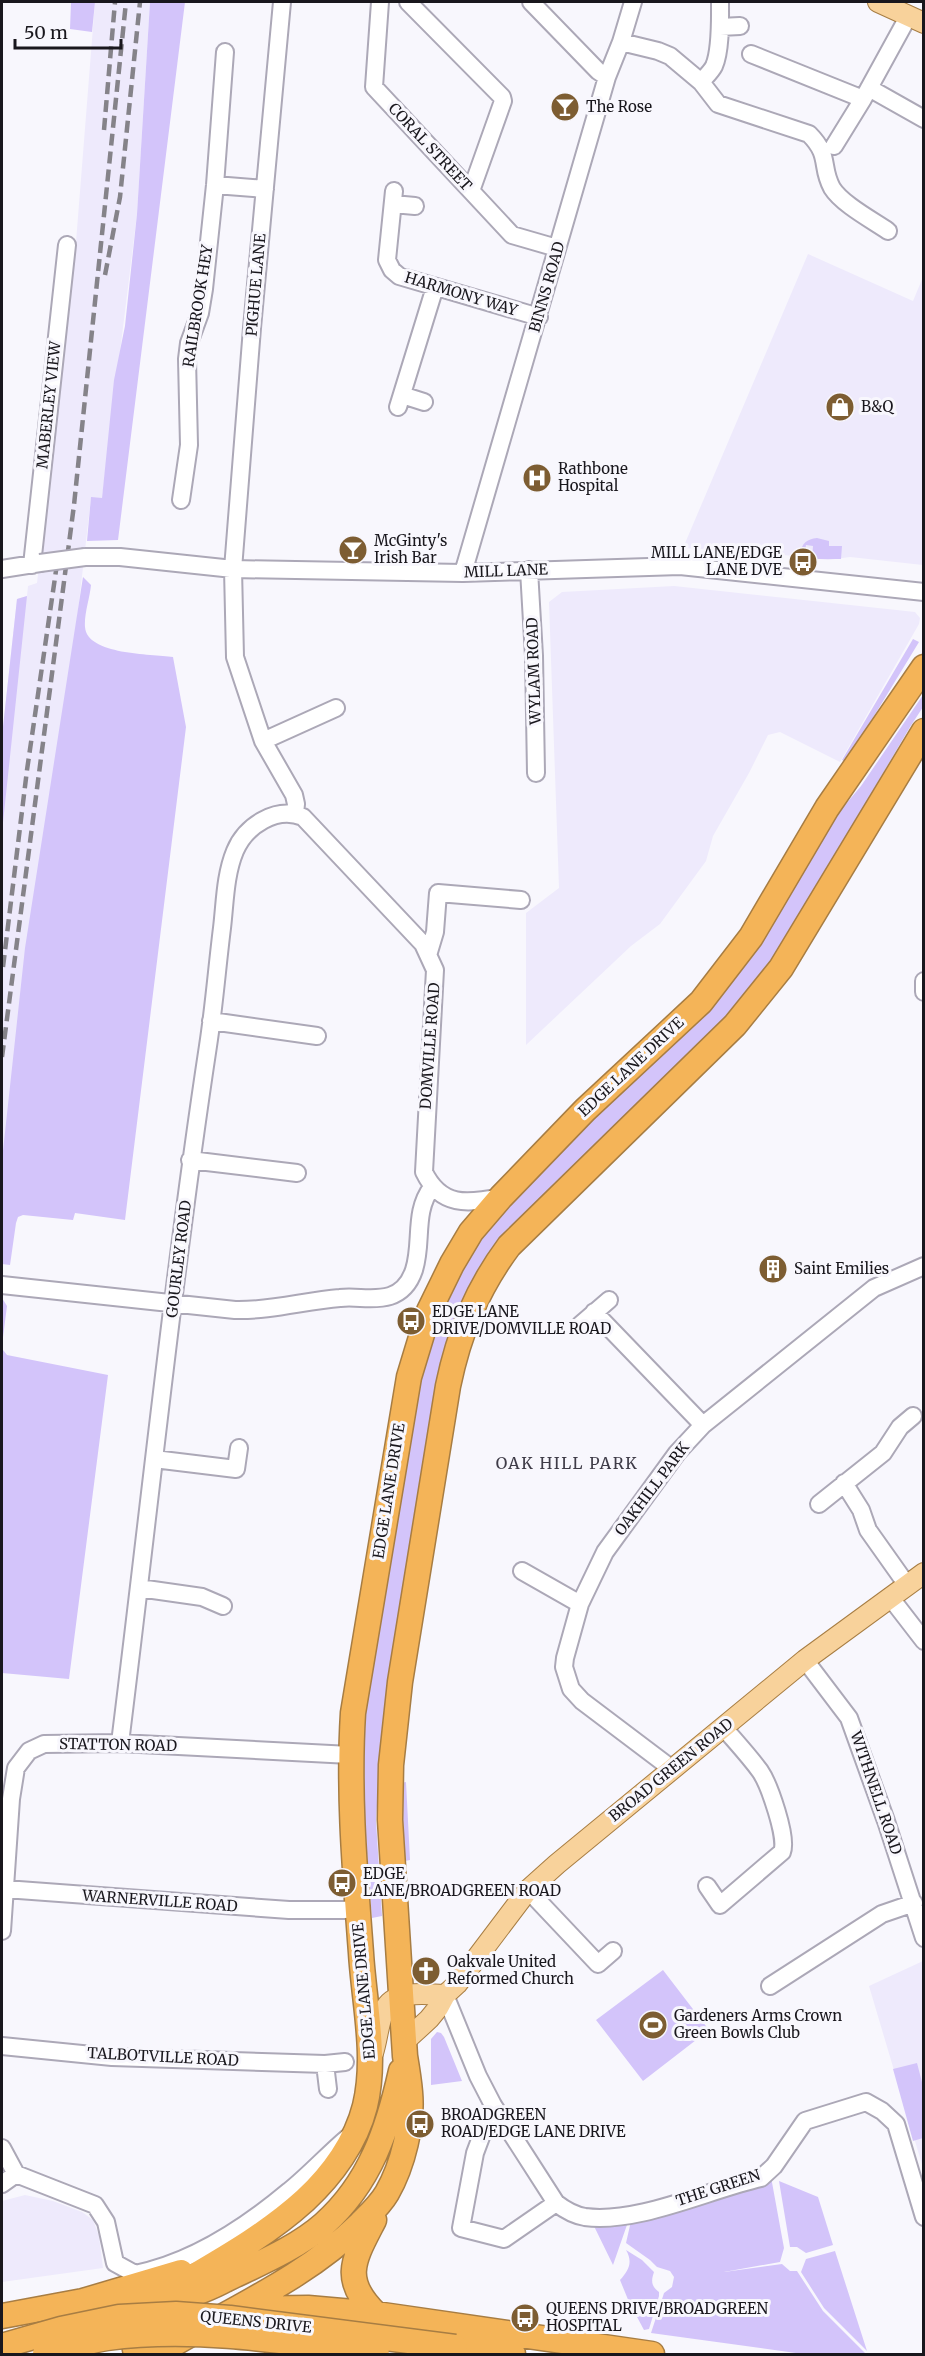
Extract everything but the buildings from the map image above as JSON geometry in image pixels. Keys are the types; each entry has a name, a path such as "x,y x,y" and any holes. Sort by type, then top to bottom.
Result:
{"highway":[{"name":"EDGE LANE DRIVE","path":"218,2294 339,2162 358,2128 365,2106 370,2061 357,1908 350,1755 355,1701 409,1377 422,1333 439,1289 471,1232 501,1197 585,1110 701,1002 750,937 827,808 924,667"},
{"name":"EDGE LANE DRIVE","path":"86,2354 128,2341 146,2304 282,2283 334,2248 362,2223 386,2196 400,2161 410,2114 411,2093 405,2048 390,1820 394,1721 448,1386 454,1357 470,1309 492,1270 509,1246 754,1004 781,968 924,731"},
{"path":"128,2341 170,2322 218,2294 323,2225 343,2205 358,2186 382,2140 405,2048"},
{"path":"376,2314 364,2303 354,2286 353,2264 386,2196"},
{"path":"6,2315 83,2301 154,2281 308,2308 376,2314 652,2355"},
{"path":"83,2301 171,2306 218,2294"},
{"path":"157,2355 180,2340 218,2294"},
{"path":"218,2294 223,2331 237,2342"},
{"path":"128,2341 171,2306"},
{"path":"40,2310 72,2313 128,2341 237,2342 288,2355"},
{"name":"QUEENS DRIVE","path":"2,2346 61,2329 119,2317 176,2314 231,2318 513,2355"},
{"path":"6,2315 25,2318 33,2324 42,2342 44,2355"},
{"path":"377,2355 382,2328 390,2322 403,2318"},
{"name":"QUEENS DRIVE","path":"44,2355 106,2338 155,2334 271,2339 377,2355"}],"main road":[{"path":"878,2 916,20"},
{"name":"BROAD GREEN ROAD","path":"405,2048 528,1890 805,1660 924,1573"},
{"path":"370,2061 379,2034 383,2011 389,2003 402,1996 445,1995"}],"street":[{"name":"PIGHUE LANE","path":"282,2 233,569 235,657 263,741 294,795 295,814"},
{"name":"CORAL STREET","path":"380,2 374,87 512,235 557,248"},
{"path":"408,2 502,97 503,101 471,191"},
{"name":"BINNS ROAD","path":"463,573 607,77 633,2"},
{"path":"701,82 713,68 715,61 720,27 720,2"},
{"path":"536,4 598,71 607,77"},
{"path":"834,146 916,20"},
{"path":"720,27 740,26"},
{"path":"621,42 670,56 701,82 718,104 809,134 818,143 825,156 827,176 833,189 841,198 888,231"},
{"name":"RAILBROOK HEY","path":"179,488 189,445 187,359 189,343 200,313 204,289 225,52"},
{"path":"751,54 866,94 924,119"},
{"path":"215,184 265,189"},
{"name":"HARMONY WAY","path":"415,206 393,197 387,260 392,270 399,276 539,317"},
{"name":"MABERLEY VIEW","path":"36,564 66,245"},
{"path":"424,402 400,401 435,287"},
{"name":"MILL LANE","path":"2,569 85,557 120,557 233,569 463,573 680,566 918,593"},
{"name":"WYLAM ROAD","path":"529,570 537,773"},
{"path":"263,741 336,708"},
{"name":"GOURLEY ROAD","path":"120,1743 190,1160 211,1021 226,885 236,849 248,832 266,818 280,813 295,814"},
{"path":"295,814 303,817 320,834 429,952"},
{"path":"429,952 435,932 438,893 521,900"},
{"name":"DOMVILLE ROAD","path":"429,952 435,970 423,1165 424,1172 432,1186"},
{"path":"924,981 924,992"},
{"path":"211,1021 317,1036"},
{"path":"190,1160 297,1173"},
{"path":"2,1285 253,1311 325,1299 377,1298 396,1293 410,1279 415,1268 422,1203 432,1186 446,1198 454,1200 478,1201 501,1197"},
{"name":"OAKHILL PARK","path":"672,1769 582,1701 571,1689 566,1674 565,1658 580,1604 605,1552 676,1453 703,1425 874,1288 924,1266"},
{"path":"580,1325 609,1299"},
{"path":"594,1312 703,1425"},
{"path":"819,1504 883,1453 900,1427 916,1411"},
{"path":"154,1459 236,1469 239,1448"},
{"path":"844,1483 861,1510 872,1537 907,1585"},
{"path":"522,1571 580,1604"},
{"path":"139,1588 202,1597 223,1606"},
{"path":"890,1597 924,1641"},
{"name":"WITHNELL ROAD","path":"805,1660 849,1718 914,1903 924,1938"},
{"path":"707,1886 720,1905 782,1852 784,1847 782,1832 765,1779 724,1728"},
{"name":"STATTON ROAD","path":"5,1889 11,1798 16,1768 29,1751 44,1744 120,1743 350,1755"},
{"path":"2,1931 5,1889"},
{"name":"WARNERVILLE ROAD","path":"5,1889 290,1910 357,1908"},
{"path":"528,1890 598,1964 613,1951"},
{"path":"770,1986 882,1914 914,1903"},
{"path":"445,1995 478,2076 493,2105 556,2204 504,2239 462,2228 475,2152 493,2105"},
{"name":"TALBOTVILLE ROAD","path":"2,2046 112,2056 325,2064 345,2061"},
{"path":"325,2064 328,2089"},
{"name":"THE GREEN","path":"556,2204 569,2213 585,2217 630,2215 761,2178 774,2166 805,2121 866,2102 882,2110 896,2124 924,2217"},
{"path":"2,2148 16,2174 95,2205 106,2222 115,2263 135,2274 177,2260 203,2248 255,2217 276,2202 358,2128"},
{"path":"2,2184 16,2174"}],"shaded area":[{"path":"71,2 95,2 92,32 70,29"},
{"path":"95,2 150,2 137,214 102,498 91,498 2,1271 2,736 17,599 27,596 28,586 37,583 76,242"},
{"path":"150,2 185,2 118,540 87,541 91,497 102,498 114,380 125,326 137,214"},
{"path":"808,254 913,301 923,277 923,565 850,557 828,560 748,551 683,548"},
{"path":"817,538 829,541 829,546 842,546 841,559 812,559 813,546 806,545 804,558 802,558 801,550 804,544"},
{"path":"83,577 91,585 85,622 88,636 96,643 108,648 136,654 173,657 186,727 125,1220 75,1213 73,1220 23,1215 18,1217 16,1223 10,1265 2,1264 2,1160 25,948"},
{"path":"674,586 915,612 920,618 919,624 840,762 780,732 768,735 713,836 706,861 660,924 631,946 526,1045 526,913 559,888 549,602 562,592"},
{"path":"27,596 2,832 2,736 17,599"},
{"path":"913,639 919,642 846,762 842,760"},
{"path":"923,695 923,707 875,787 834,865 752,998 485,1265 380,1761 376,1821 382,1916 372,1918 365,1813 364,1707 415,1395 429,1339 446,1298 481,1235 535,1176 715,1002 750,960 834,818 861,786"},
{"path":"2,1298 7,1306 2,1345"},
{"path":"2,1345 7,1355 108,1375 69,1679 2,1673"},
{"path":"406,1782 410,1860 405,1861 401,1783"},
{"path":"923,1961 923,2168 869,1986"},
{"name":"Gardeners Arms Crown Green Bowls Club","path":"663,1970 709,2030 643,2081 596,2020"},
{"path":"437,2032 444,2037 462,2081 431,2085 431,2039"},
{"path":"917,2063 923,2086 923,2138 913,2141 893,2069"},
{"path":"771,2177 784,2248 780,2262 724,2272 782,2264 790,2271 797,2271 823,2311 866,2354 803,2354 651,2333 664,2293 672,2287 674,2277 670,2271 657,2267 626,2243 631,2221"},
{"path":"779,2181 818,2197 833,2245 806,2253 797,2247 790,2247"},
{"path":"25,2195 53,2201 82,2212 93,2220 99,2236 103,2268 2,2282 2,2201"},
{"path":"592,2222 628,2222 613,2265"},
{"path":"626,2250 642,2260 654,2272 652,2283 659,2292 659,2296 649,2329 644,2330 620,2280 629,2266"},
{"path":"835,2251 867,2351 824,2308 801,2272 806,2259"}],"railway":[{"path":"104,130 115,2"},
{"path":"2,1057 74,505 126,2"},
{"path":"105,275 120,197 140,2"},
{"path":"3,967 27,770 58,557"}],"place":[{"name":"The Rose","path":"565,107"},
{"name":"B&Q","path":"840,407"},
{"name":"Rathbone Hospital","path":"537,478"},
{"name":"McGinty's Irish Bar","path":"353,550"},
{"name":"MILL LANE/EDGE LANE DVE","path":"803,562"},
{"name":"Saint Emilies","path":"773,1269"},
{"name":"EDGE LANE DRIVE/DOMVILLE ROAD","path":"411,1321"},
{"name":"EDGE LANE/BROADGREEN ROAD","path":"342,1883"},
{"name":"Oakvale United Reformed Church","path":"426,1971"},
{"name":"Gardeners Arms Crown Green Bowls Club","path":"653,2025"},
{"name":"BROADGREEN ROAD/EDGE LANE DRIVE","path":"420,2124"},
{"name":"QUEENS DRIVE/BROADGREEN HOSPITAL","path":"525,2318"}],"district":[{"name":"OAK HILL PARK","path":"567,1463"}]}
